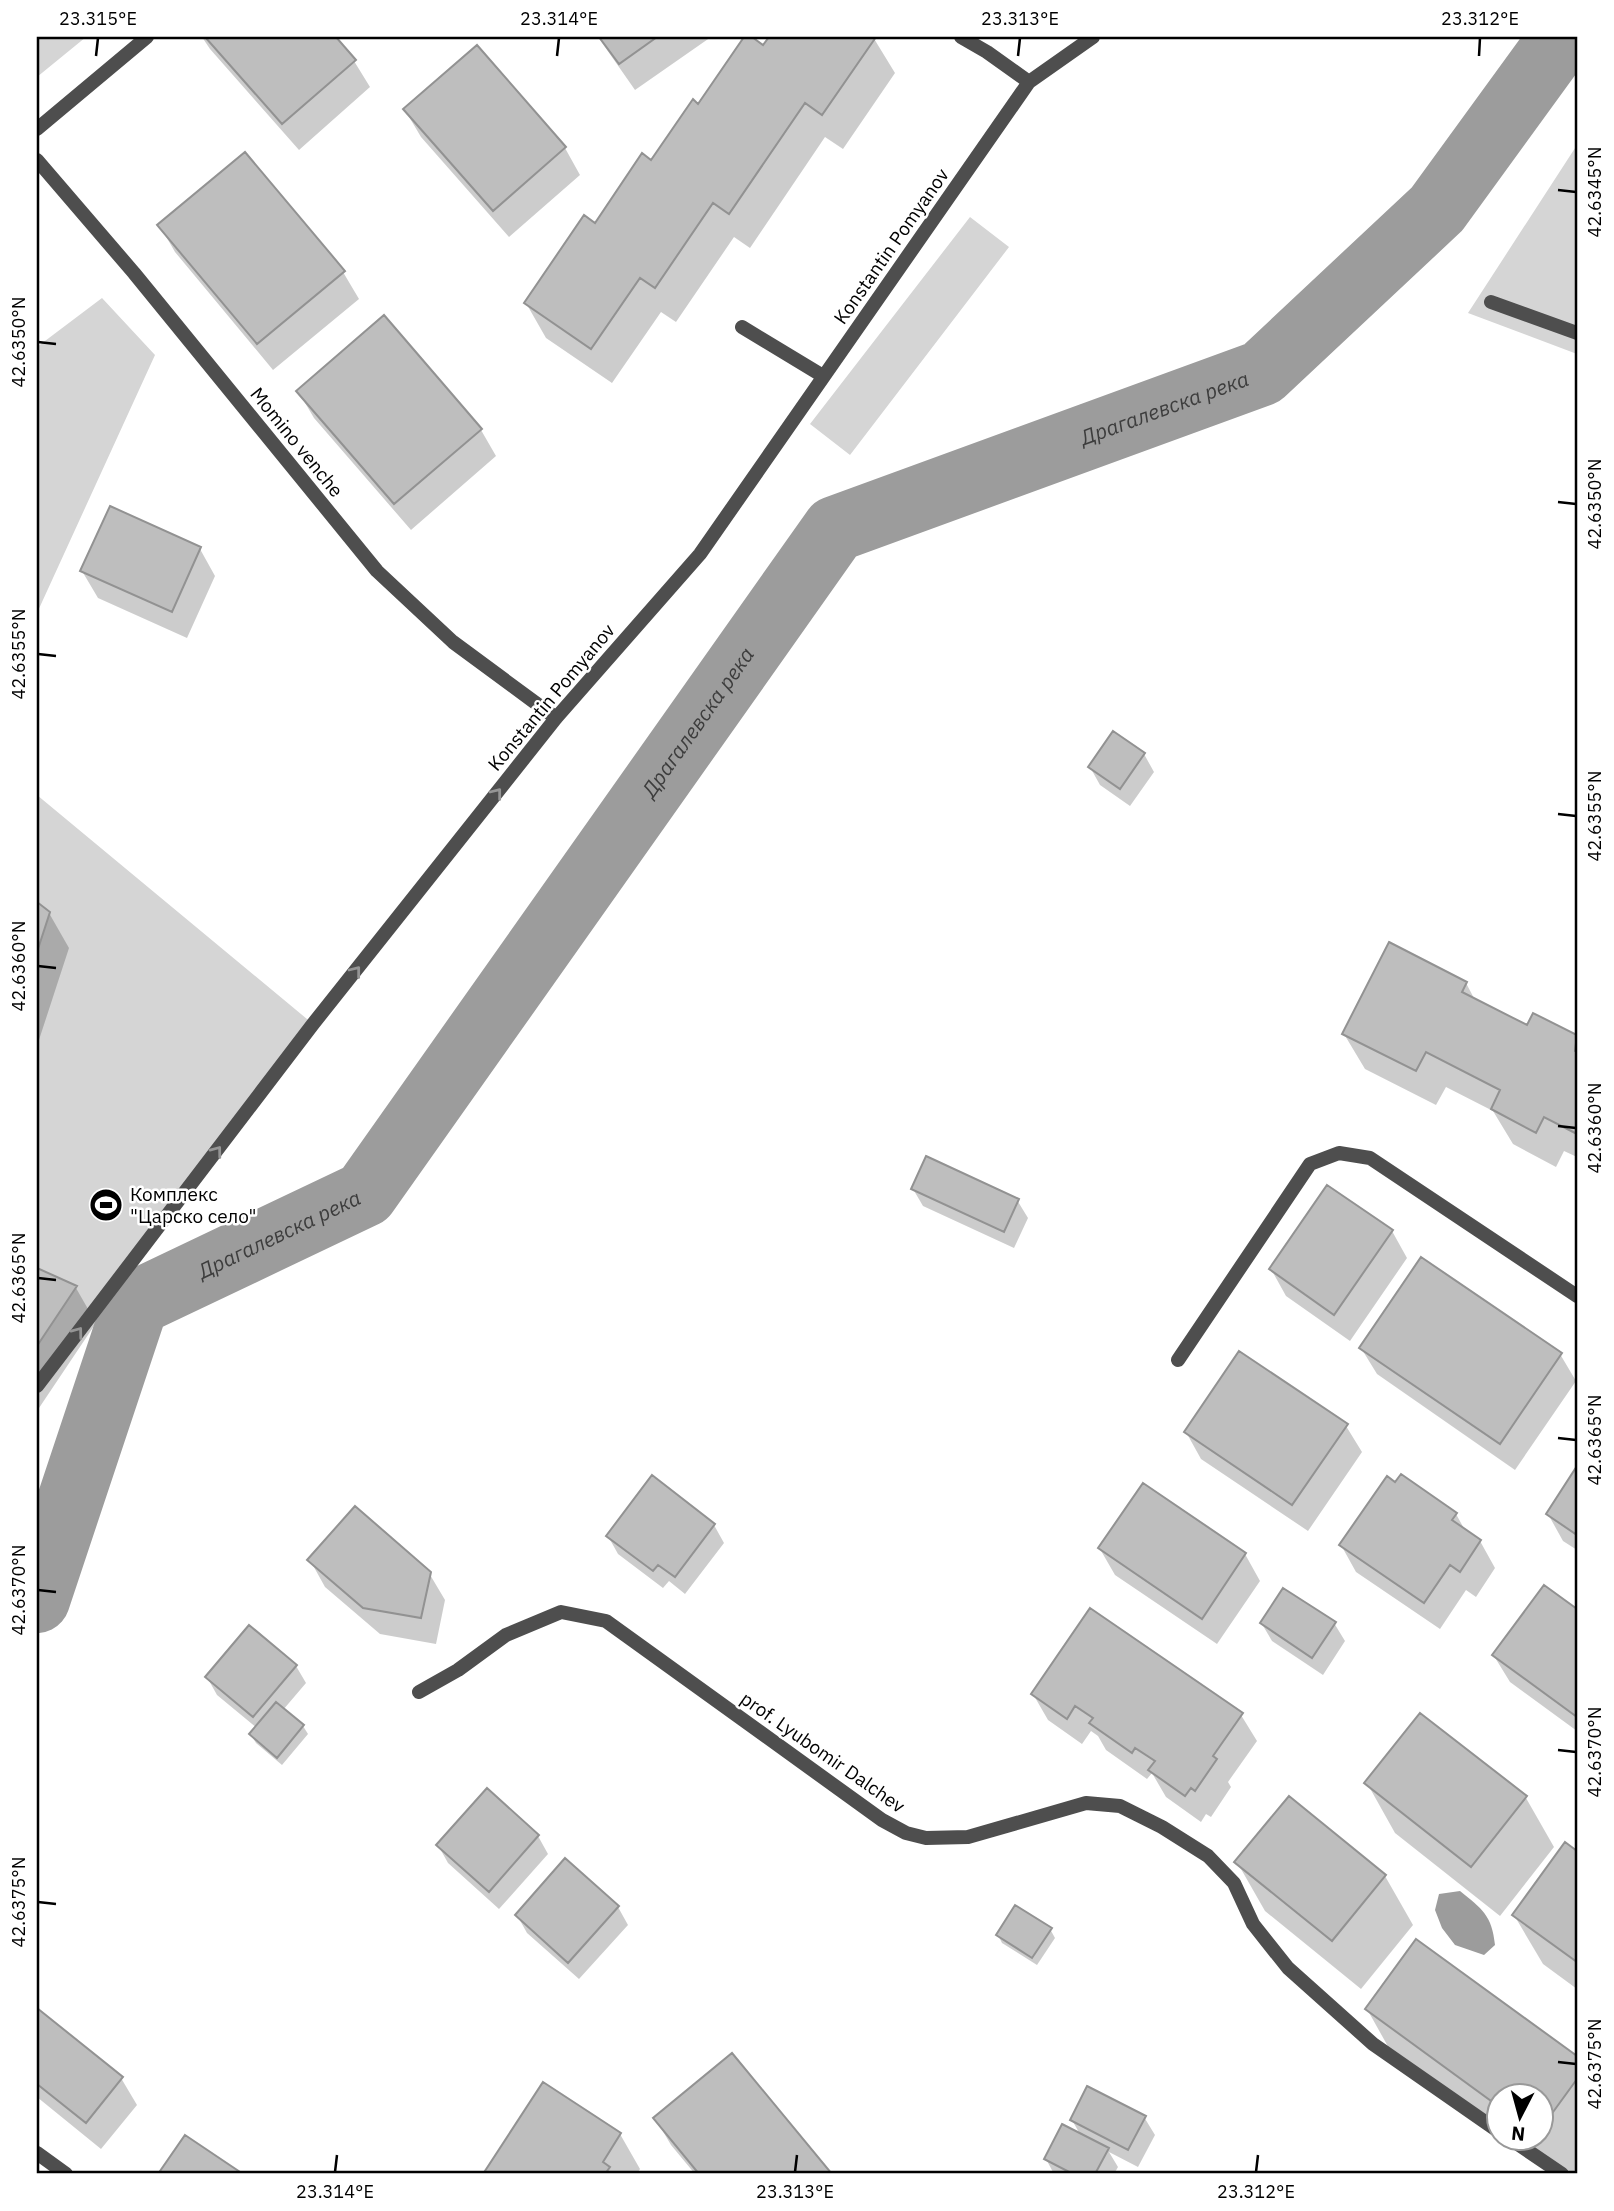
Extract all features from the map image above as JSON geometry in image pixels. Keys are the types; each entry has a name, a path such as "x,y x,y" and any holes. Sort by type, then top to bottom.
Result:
{"street":[{"path":"37,129 147,37"},
{"path":"961,37 988,52 1029,82"},
{"name":"Konstantin Pomyanov","path":"37,1386 313,1024 556,718 700,554 1029,82 1093,37"},
{"name":"Momino venche","path":"37,160 134,273 377,571 453,642 556,718"},
{"path":"1491,302 1577,333"},
{"path":"742,327 824,376"},
{"path":"1178,1360 1310,1164 1339,1153 1370,1158 1577,1296"},
{"name":"prof. Lyubomir Dalchev","path":"419,1692 458,1670 506,1635 561,1612 606,1621 882,1820 906,1833 926,1838 968,1837 1086,1803 1120,1806 1162,1827 1208,1856 1234,1883 1253,1924 1288,1968 1373,2044 1484,2121"},
{"path":"1530,2152 1562,2174"},
{"path":"37,2153 66,2174"}],"shaded area":[{"path":"37,37 86,37 37,77"},
{"path":"1577,145 1577,354 1468,313"},
{"path":"970,217 1009,247 850,455 810,424"},
{"path":"102,298 155,355 37,613 37,347"},
{"name":"Комплекс \"Царско село\"","path":"37,795 313,1024 37,1386"},
{"path":"1460,1891 1485,1913 1491,1926 1495,1945 1484,1955 1455,1945 1442,1928 1435,1910 1439,1894"}],"building":[{"path":"205,37 336,37 356,60 282,124"},
{"path":"599,37 657,37 619,64"},
{"path":"744,37 752,37 763,45 769,37 876,37 822,115 805,103 729,214 713,203 655,288 640,278 591,349 524,303 584,215 595,223 642,153 651,160 693,99 698,104"},
{"path":"477,45 566,147 493,211 403,109"},
{"path":"245,152 345,271 257,344 157,225"},
{"path":"384,315 482,429 394,504 296,391"},
{"path":"110,506 201,547 172,612 80,571"},
{"path":"1113,731 1145,753 1120,789 1088,767"},
{"path":"37,902 50,912 37,952"},
{"path":"1389,942 1467,982 1462,992 1527,1025 1533,1013 1577,1035 1577,1134 1544,1117 1536,1133 1491,1109 1500,1090 1426,1052 1416,1071 1342,1034"},
{"path":"926,1156 1019,1199 1004,1232 911,1189"},
{"path":"1327,1185 1393,1230 1334,1315 1269,1269"},
{"path":"1421,1257 1562,1353 1500,1444 1359,1348"},
{"path":"37,1268 77,1286 37,1346"},
{"path":"1239,1351 1348,1424 1292,1505 1184,1432"},
{"path":"1577,1466 1577,1535 1546,1514"},
{"path":"1401,1474 1457,1513 1452,1520 1481,1540 1460,1572 1450,1565 1424,1603 1339,1545 1387,1476 1395,1482"},
{"path":"652,1475 715,1524 675,1577 658,1565 653,1571 606,1536"},
{"path":"1143,1483 1246,1553 1202,1619 1098,1548"},
{"path":"355,1506 431,1572 421,1618 363,1608 307,1560"},
{"path":"1544,1585 1577,1609 1577,1717 1492,1655"},
{"path":"1283,1588 1336,1622 1312,1658 1260,1623"},
{"path":"1090,1608 1243,1713 1213,1756 1217,1759 1195,1791 1191,1788 1185,1796 1148,1770 1155,1761 1135,1748 1132,1753 1089,1723 1093,1718 1075,1706 1067,1719 1031,1694"},
{"path":"249,1625 297,1665 253,1717 205,1677"},
{"path":"276,1702 304,1725 277,1758 249,1734"},
{"path":"1420,1713 1527,1796 1471,1867 1364,1783"},
{"path":"487,1788 539,1835 489,1892 436,1845"},
{"path":"1289,1796 1386,1875 1332,1941 1234,1862"},
{"path":"1565,1842 1577,1851 1577,1962 1512,1915"},
{"path":"565,1858 619,1906 568,1963 515,1915"},
{"path":"1015,1905 1052,1928 1032,1958 996,1935"},
{"path":"1416,1939 1577,2056 1577,2079 1554,2111 1554,2082 1484,2082 1484,2096 1365,2009"},
{"path":"37,2008 123,2077 86,2123 37,2084"},
{"path":"732,2053 832,2174 699,2174 653,2118"},
{"path":"543,2082 621,2133 603,2162 610,2167 605,2174 483,2174"},
{"path":"1087,2086 1146,2116 1128,2150 1070,2120"},
{"path":"1062,2124 1109,2148 1095,2174 1073,2174 1044,2159"},
{"path":"185,2135 243,2174 158,2174"}],"waterway":[{"name":"Драгалевска река","path":"37,1600 136,1303 365,1194 835,529 1262,373 1437,209 1562,37"}],"place":[{"name":"Комплекс \"Царско село\"","path":"106,1205"}]}
